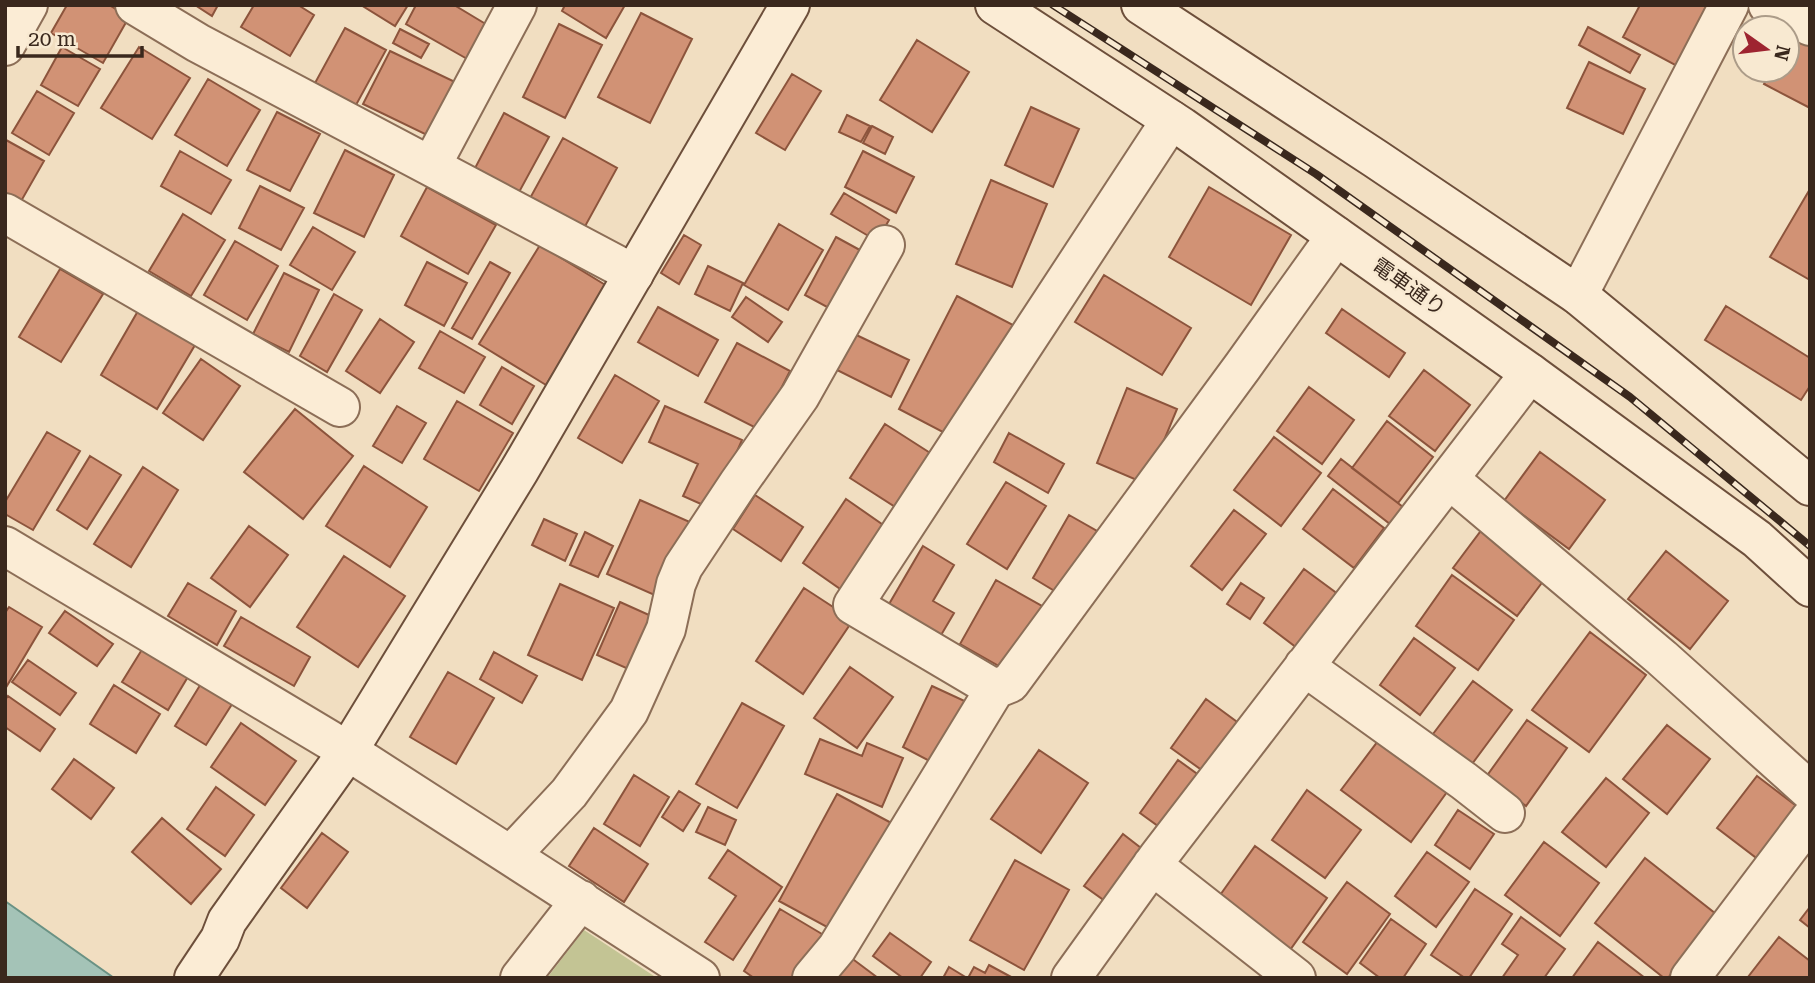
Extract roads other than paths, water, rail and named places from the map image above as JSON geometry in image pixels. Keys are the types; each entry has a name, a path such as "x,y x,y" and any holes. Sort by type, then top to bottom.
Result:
{"street":[{"path":"5,46 29,5"},
{"path":"135,5 198,43 634,274"},
{"path":"431,166 517,5"},
{"path":"194,978 220,940 227,921 348,751 512,482 790,5"},
{"name":"電車通り","path":"995,5 1171,120 1530,373 1757,538 1810,587"},
{"path":"1141,5 1578,295 1810,485"},
{"path":"1578,295 1729,5"},
{"path":"1768,5 1810,26"},
{"path":"995,689 853,605 1171,120"},
{"path":"5,213 340,407"},
{"path":"813,978 837,948 995,689 1010,683 1336,236"},
{"path":"511,855 569,793 629,711 666,629 676,584 683,567 800,396 885,245"},
{"path":"1071,978 1152,865 1530,373"},
{"path":"1449,479 1662,658 1810,791"},
{"path":"5,546 348,751 700,978"},
{"path":"1304,666 1504,813"},
{"path":"1690,978 1810,819"},
{"path":"1152,865 1296,978"},
{"path":"520,978 580,900"}],"railway":[{"path":"1053,5 1316,174 1630,397 1810,546"}]}
